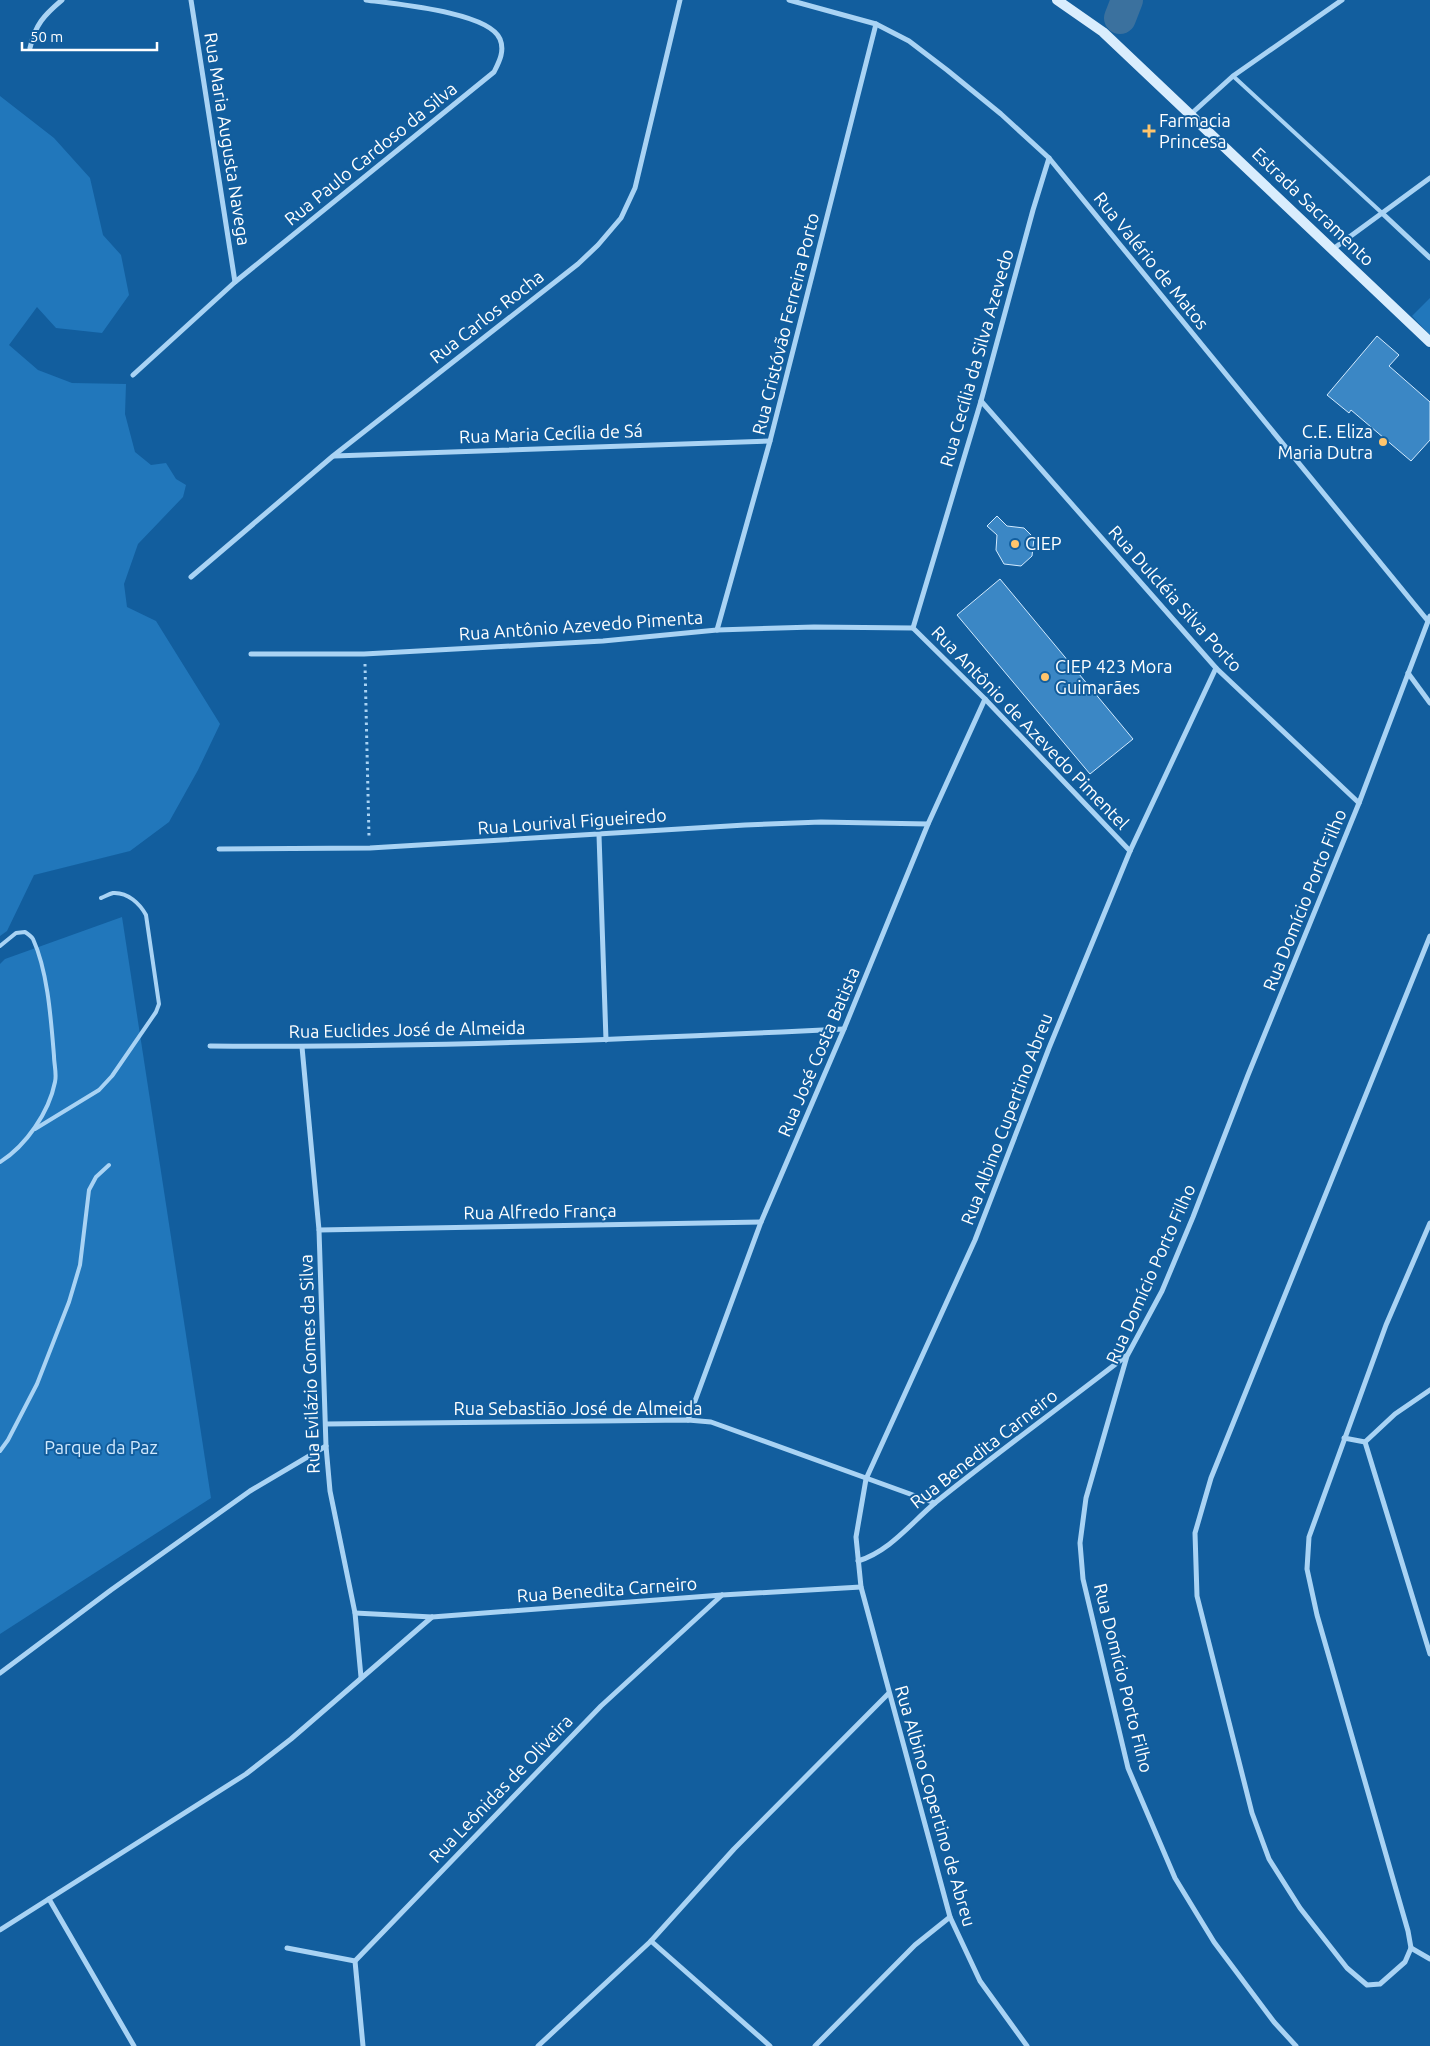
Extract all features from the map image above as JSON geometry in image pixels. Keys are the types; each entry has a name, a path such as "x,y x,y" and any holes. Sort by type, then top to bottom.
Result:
{"main road":[{"name":"Estrada Sacramento","path":"1057,0 1103,32 1430,342"}],"street":[{"path":"30,48 34,30 52,8 62,0"},
{"name":"Rua Maria Augusta Navega","path":"191,0 235,282"},
{"name":"Rua Paulo Cardoso da Silva","path":"133,375 235,282 494,72 500,60 502,50 500,39 493,30 478,20 460,15 366,0"},
{"name":"Rua Carlos Rocha","path":"191,577 333,456 578,264 598,245 621,218 635,188 642,165 680,0"},
{"name":"Rua Valério de Matos","path":"789,0 876,24 909,41 1001,114 1049,158 1429,618"},
{"path":"1191,114 1233,76 1342,0"},
{"name":"Rua Cristóvão Ferreira Porto","path":"717,630 770,441 876,24"},
{"name":"Rua Cecília da Silva Azevedo","path":"930,566 981,401 1049,158"},
{"path":"1333,249 1430,178"},
{"path":"1382,213 1430,258"},
{"name":"Rua Dulcléia Silva Porto","path":"981,401 1216,668 1359,804"},
{"name":"Rua Maria Cecília de Sá","path":"333,456 770,441"},
{"name":"Rua Antônio de Azevedo Pimentel","path":"930,566 913,628 1130,851"},
{"name":"Rua Domício Porto Filho","path":"1296,2046 1274,2022 1214,1942 1174,1878 1126,1758 1083,1579 1080,1543 1086,1498 1127,1356 1162,1291 1186,1234 1359,804 1429,618"},
{"name":"Rua Antônio Azevedo Pimenta","path":"251,654 364,654 603,641 717,630 814,627 913,628"},
{"name":"Rua Albino Cupertino Abreu","path":"861,1587 856,1537 866,1479 975,1240 1049,1048 1130,851 1216,668"},
{"path":"1408,674 1430,703"},
{"name":"Rua José Costa Batista","path":"688,1420 762,1222 928,824 985,700"},
{"name":"Rua Lourival Figueiredo","path":"219,849 370,848 821,822 928,824"},
{"path":"599,835 606,1040"},
{"path":"1430,936 1214,1469 1195,1533 1197,1596 1252,1813 1269,1859 1300,1908 1348,1968 1367,1985 1380,1984 1405,1962 1411,1948 1408,1931 1317,1615 1307,1569 1309,1537 1386,1325 1430,1223"},
{"name":"Rua Euclides José de Almeida","path":"210,1046 377,1047 606,1040 844,1029"},
{"name":"Rua Evilázio Gomes da Silva","path":"302,1047 319,1230 326,1446 331,1501 355,1613 361,1677"},
{"name":"Rua Alfredo França","path":"319,1230 762,1222"},
{"name":"Rua Benedita Carneiro","path":"858,1561 884,1550 935,1503 1127,1356"},
{"path":"1366,1442 1395,1414 1430,1390"},
{"name":"Rua Sebastião José de Almeida","path":"326,1424 688,1420 711,1422 935,1503"},
{"path":"1344,1438 1366,1442"},
{"path":"1366,1442 1430,1654"},
{"path":"0,1673 111,1590 250,1491 326,1446"},
{"name":"Rua Benedita Carneiro","path":"355,1613 432,1617 722,1595 861,1587"},
{"name":"Rua Albino Copertino de Abreu","path":"861,1587 888,1694 950,1917 980,1981 1027,2046"},
{"name":"Rua Leônidas de Oliveira","path":"355,1961 600,1706 722,1595"},
{"path":"0,1930 246,1774 291,1739 432,1617"},
{"path":"538,2046 651,1942 734,1850 888,1694"},
{"path":"49,1899 134,2046"},
{"path":"815,2046 915,1944 950,1917"},
{"path":"651,1942 770,2046"},
{"path":"288,1948 355,1961 363,2046"},
{"path":"1411,1948 1430,1959"}],"lane":[{"path":"1233,76 1382,213"},
{"path":"35,1129 99,1090 112,1076 156,1012 159,1004 146,915 141,905 128,897 113,893 101,898"},
{"path":"0,946 16,933 25,932 32,937 43,970 52,1032 56,1080 52,1094 35,1129 18,1150 0,1162"},
{"path":"0,1451 8,1440 37,1384 69,1302 80,1265 89,1190 96,1178 109,1164"}],"path":[{"path":"364,654 370,848"}],"green space":[{"path":"0,96 54,138 90,178 103,235 121,255 129,295 102,333 56,328 37,307 9,345 38,370 72,383 126,384 125,414 135,452 151,465 166,463 176,479 186,485 183,497 138,544 124,584 127,607 156,621 220,724 198,770 169,822 130,851 34,875 7,931 0,936"},
{"path":"1430,298 1430,335 1412,316"},
{"name":"Parque da Paz","path":"122,917 211,1498 0,1634 0,964 5,959"}],"building":[{"path":"1377,336 1399,355 1389,366 1430,402 1430,440 1411,461 1351,410 1349,413 1327,395"},
{"name":"CIEP","path":"997,516 1007,526 1024,528 1034,538 1032,556 1021,566 1004,564 996,550 997,535 987,526"},
{"name":"CIEP 423 Mora Guimarães","path":"1000,579 1133,739 1090,774 957,615"}],"waterway":[{"path":"1120,18 1127,0"}],"place":[{"name":"Farmacia Princesa","path":"1149,131"},
{"name":"C.E. Eliza Maria Dutra","path":"1383,442"},
{"name":"CIEP","path":"1015,544"},
{"name":"CIEP 423 Mora Guimarães","path":"1045,677"}]}
